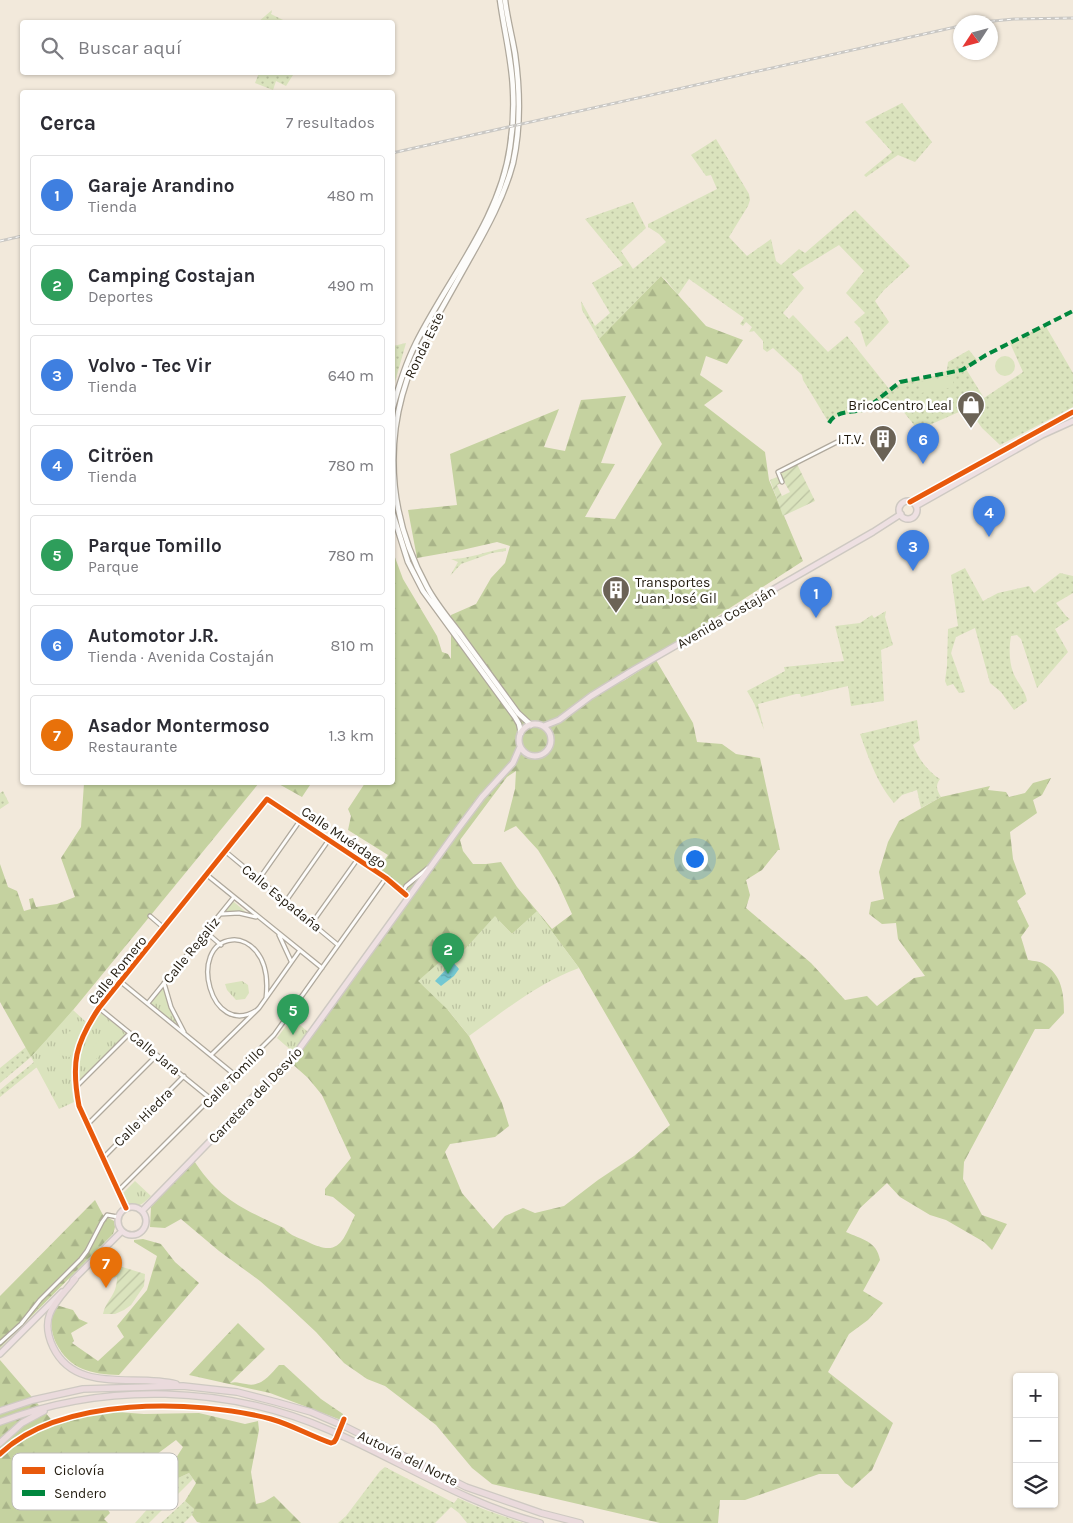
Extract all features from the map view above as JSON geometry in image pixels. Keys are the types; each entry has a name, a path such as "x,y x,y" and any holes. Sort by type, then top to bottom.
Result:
{"highway":[{"path":"916,506 1058,427 1073,421"},
{"path":"910,502 916,506 917,513 912,518 906,519 900,514 901,505 904,503 910,502"},
{"name":"Avenida Costaján","path":"559,720 597,693 649,661 874,532 900,514"},
{"path":"544,726 559,720"},
{"path":"551,736 544,726 540,724 531,725 521,733 520,747 529,756 538,757 546,753 551,745 551,736 559,720"},
{"name":"Carretera del Desvío","path":"142,1211 297,1052 407,897 482,797 512,763 520,747"},
{"name":"Carretera del Desvío","path":"512,763 520,758 529,756"},
{"path":"134,1207 142,1211 146,1218 146,1224 140,1233 129,1235 122,1231 118,1224 118,1217 123,1210 134,1207"},
{"path":"0,1354 122,1231"},
{"path":"74,1279 53,1305 48,1316 51,1342 63,1362 76,1372 88,1376 167,1382 183,1386"},
{"name":"Autovía del Norte","path":"0,1411 33,1400 83,1390 183,1386 248,1395 311,1412 466,1487 541,1513 580,1523"},
{"name":"Autovía del Norte","path":"0,1422 33,1411 76,1401 142,1394 188,1395 222,1399 280,1412 329,1430 457,1493 540,1523"},
{"path":"0,1443 16,1427 33,1416 76,1401"}],"main road":[{"name":"Ronda Este","path":"395,401 402,377 416,343 491,209 507,163 514,89 500,0"},
{"name":"Ronda Este","path":"395,433 397,416 409,371 496,211 512,163 519,119 519,88 505,0"},
{"name":"Ronda Este","path":"395,493 403,531 413,559 428,588 518,713 531,725"},
{"path":"395,521 408,562 423,591 515,717 521,733"}],"street":[{"path":"910,502 1073,412"},
{"path":"782,482 778,472 837,442"},
{"name":"Calle Muérdago","path":"267,799 386,878 407,897"},
{"name":"Calle Romero","path":"126,1208 79,1106 75,1059 84,1030 99,1008 208,875 267,799"},
{"path":"259,879 300,822"},
{"path":"286,901 328,841"},
{"name":"Calle Espadaña","path":"226,852 338,945"},
{"path":"312,923 357,860"},
{"name":"Carretera del Desvío","path":"407,897 404,890 406,886 413,878 433,864"},
{"path":"208,875 322,968"},
{"name":"Calle Tomillo","path":"118,1191 274,1035 386,878"},
{"name":"Calle Regaliz","path":"147,1004 234,897"},
{"path":"220,914 239,913 262,919"},
{"path":"150,916 164,928"},
{"path":"277,931 292,962"},
{"path":"206,932 221,945"},
{"path":"257,1010 247,1016 232,1014 223,1009 214,999 209,984 208,968 211,956 221,945 228,941 238,940 248,944 258,953 263,962 266,975 266,998"},
{"path":"212,1056 257,1010 300,950"},
{"path":"121,982 235,1075"},
{"path":"164,983 173,1012 186,1035"},
{"name":"Calle Jara","path":"99,1008 211,1099"},
{"path":"76,1088 130,1033"},
{"path":"87,1125 157,1055"},
{"name":"Calle Hiedra","path":"103,1158 184,1076"},
{"path":"0,1343 25,1320 40,1300 81,1259 107,1215 118,1217"},
{"path":"0,1454 17,1440 50,1424 95,1412 149,1406 223,1410 272,1420 331,1443 336,1439"}],"green space":[{"path":"272,10 271,14 283,20 260,20"},
{"path":"258,75 293,75 286,86 276,81 273,90 255,83"},
{"path":"902,103 932,142 915,162 898,155 866,177 864,175 892,152 865,122"},
{"path":"716,139 749,194 748,206 729,237 747,256 771,239 776,261 781,265 799,249 805,253 855,210 910,266 875,301 889,322 866,347 860,328 854,322 865,313 846,293 864,271 839,245 792,274 804,288 783,313 789,319 793,315 828,352 847,336 890,390 904,382 940,374 947,370 948,362 969,350 977,360 988,354 966,369 984,398 1023,372 1010,343 1045,325 1073,373 1073,407 1000,445 982,428 968,408 918,430 899,406 892,411 883,399 861,413 837,416 831,424 803,380 802,375 773,348 767,352 763,349 763,341 754,331 749,332 752,327 746,322 743,326 740,324 744,318 689,279 678,295 661,276 599,339 582,310 581,301 595,326 610,313 592,283 623,265 585,219 633,202 646,228 621,251 633,269 666,242 659,234 648,227 648,224 717,189 711,175 706,176 691,155"},
{"path":"661,276 706,326 743,340 727,364 706,356 700,375 723,391 704,405 765,452 769,480 803,561 601,691 625,680 656,660 693,723 697,742 722,744 736,754 760,758 780,850 762,870 746,880 750,895 746,908 811,963 845,1000 867,996 877,1006 914,978 925,976 898,939 896,923 882,924 869,914 871,902 884,899 879,872 888,842 899,821 941,797 990,786 988,790 1006,792 1009,797 1025,793 1033,783 1051,778 1042,795 1033,800 1037,813 1010,832 1013,859 1026,894 1017,901 1029,926 1021,937 1028,960 1044,964 1050,968 1058,979 1061,986 1064,1013 1049,1029 1035,1029 964,1162 963,1179 982,1215 1007,1224 992,1250 984,1242 946,1220 930,1215 900,1197 887,1183 860,1208 846,1232 868,1242 876,1249 880,1260 863,1291 883,1303 868,1320 849,1334 828,1372 893,1423 872,1470 852,1488 838,1474 819,1474 745,1500 720,1500 718,1523 660,1523 492,1484 472,1468 436,1425 385,1386 367,1379 344,1363 316,1332 260,1281 219,1251 181,1219 165,1228 150,1227 151,1207 193,1159 212,1184 233,1201 256,1215 284,1228 289,1233 319,1246 327,1248 339,1244 355,1215 333,1197 325,1195 325,1189 351,1158 322,1095 308,1078 289,1061 414,892 409,891 379,868 388,855 348,830 351,816 348,809 364,785 395,785 395,557 403,579 437,636 442,652 448,654 451,659 451,615 476,604 491,578 505,563 510,546 497,542 417,558 408,510 457,505 450,454 559,409 544,447 565,451 581,400 626,396 601,463 615,464 585,517 615,519 662,444 599,339","holes":["516,771 515,789 504,832 516,826 538,850 557,881 572,914 552,929 517,887 501,862 473,864 463,851 460,840 507,777","537,912 579,968 670,1125 634,1156 564,1206 535,1213 523,1208 505,1216 493,1229 462,1193 445,1152 450,1144 495,1137 509,1126 502,1103 469,1036 448,1010 451,952 457,958 495,917 512,934"]},
{"path":"406,343 395,382 395,346"},
{"path":"1005,356 1012,359 1015,366 1012,373 1005,376 998,373 995,366 998,359"},
{"path":"952,376 954,387 921,393 919,382"},
{"path":"797,464 815,501 783,516 770,480 777,477 781,483 777,485 782,496 790,492 780,475 781,472"},
{"path":"506,548 506,551 492,553 461,564 450,576 458,562 451,559 465,558"},
{"path":"965,568 983,601 998,593 1029,586 1034,593 1060,573 1073,576 1073,593 1056,603 1070,619 1055,629 1068,652 1037,688 1021,639 1017,635 1011,636 1010,654 1012,668 1027,701 1014,710 1001,692 990,683 975,628 956,637 951,653 965,692 959,693 953,684 947,686 945,681 948,629 958,626 951,575"},
{"path":"886,611 885,617 893,645 881,650 884,701 851,706 848,686 801,697 800,694 796,694 758,704 764,730 754,703 747,691 785,671 784,667 844,661 835,626 860,623 872,615 874,618"},
{"path":"917,720 920,740 913,745 931,773 940,779 937,788 941,797 921,808 917,790 902,795 894,803 878,779 860,734"},
{"path":"84,785 257,785 60,1026 31,1057 0,1002 0,864 8,887 17,891 24,911 31,909 29,899 33,898 36,907 57,904 75,897 61,858 81,827"},
{"path":"281,785 310,785 302,797"},
{"path":"3,791 9,803 0,809 0,793"},
{"path":"232,901 234,902 247,913 225,912"},
{"path":"537,911 579,968 549,981 508,1007 469,1036 448,1010 418,981 451,952 457,958 495,916 512,934"},
{"path":"242,981 248,985 249,993 245,999 236,1000 227,990 225,984"},
{"path":"163,988 177,1022 176,1024 150,1004"},
{"path":"73,1010 86,1022 77,1041 72,1061 71,1081 74,1102 59,1109 31,1057"},
{"path":"101,1013 127,1034 78,1082 79,1064 86,1036"},
{"path":"292,1018 308,1032 293,1052 277,1038"},
{"path":"68,1031 78,1034 70,1057 59,1055 61,1045"},
{"path":"99,1040 108,1047 90,1065 83,1059"},
{"path":"26,1047 31,1057 0,1083 0,1068"},
{"path":"34,1062 37,1067 0,1097 0,1090"},
{"path":"135,1181 151,1196 142,1204 127,1204 123,1193"},
{"path":"95,1200 103,1215 114,1221 113,1234 0,1348 0,1296"},
{"path":"143,1239 161,1244 175,1262 199,1283 119,1375 90,1372 82,1369 68,1359 56,1343 52,1324 56,1305 73,1310 79,1319 88,1323 71,1333 74,1341 72,1343 98,1361 124,1337 117,1326 147,1290 157,1256 134,1242 134,1240"},
{"path":"116,1265 145,1274 144,1286 131,1305 124,1310 115,1314 103,1314 117,1283 117,1277 107,1277"},
{"path":"238,1323 265,1349 230,1383 256,1384 264,1380 279,1365 284,1365 321,1399 343,1414 341,1420 270,1393 189,1375"},
{"path":"0,1360 56,1425 104,1411 144,1414 199,1413 245,1424 258,1421 259,1430 251,1472 256,1504 274,1496 301,1523 197,1522 192,1515 194,1509 185,1501 196,1483 189,1473 178,1478 178,1455 183,1447 176,1440 158,1453 12,1453 12,1510 108,1510 110,1513 104,1519 108,1523 0,1523"},
{"path":"385,1467 454,1503 458,1498 523,1523 467,1523 451,1507 435,1523 338,1523 346,1516"},
{"path":"189,1473 193,1479 178,1494 178,1478"},
{"path":"185,1501 194,1509 192,1515 184,1523 161,1523 175,1510 178,1510 178,1507"},
{"path":"147,1510 162,1510 149,1523 135,1523"}],"water":[{"path":"453,962 459,969 454,976 441,986 435,981"}],"tunnel":[{"path":"336,1439 344,1419"}],"railway":[{"path":"998,21 1073,18"},
{"path":"395,152 953,28"},
{"path":"0,241 20,236"}],"marked path":[{"path":"829,423 841,414 867,408 900,382 962,370 986,355 1073,311"}],"cycle path":[{"path":"910,502 1073,412"},
{"path":"126,1208 79,1106 75,1066 80,1043 99,1008 267,799 386,878 406,895"},
{"path":"0,1454 26,1435 57,1421 92,1412 130,1407 168,1406 240,1412 279,1421 331,1443 336,1439 344,1419"}],"place":[{"name":"BricoCentro Leal","path":"971,429"},
{"name":"I.T.V.","path":"883,463"},
{"name":"Automotor J.R.","path":"923,464"},
{"name":"Citröen","path":"989,537"},
{"name":"Volvo - Tec Vir","path":"913,571"},
{"name":"Transportes Juan José Gil","path":"616,614"},
{"name":"Garaje Arandino","path":"816,618"},
{"name":"Camping Costajan","path":"448,974"},
{"name":"Parque Tomillo","path":"293,1035"},
{"name":"Asador Montermoso","path":"106,1288"}]}
